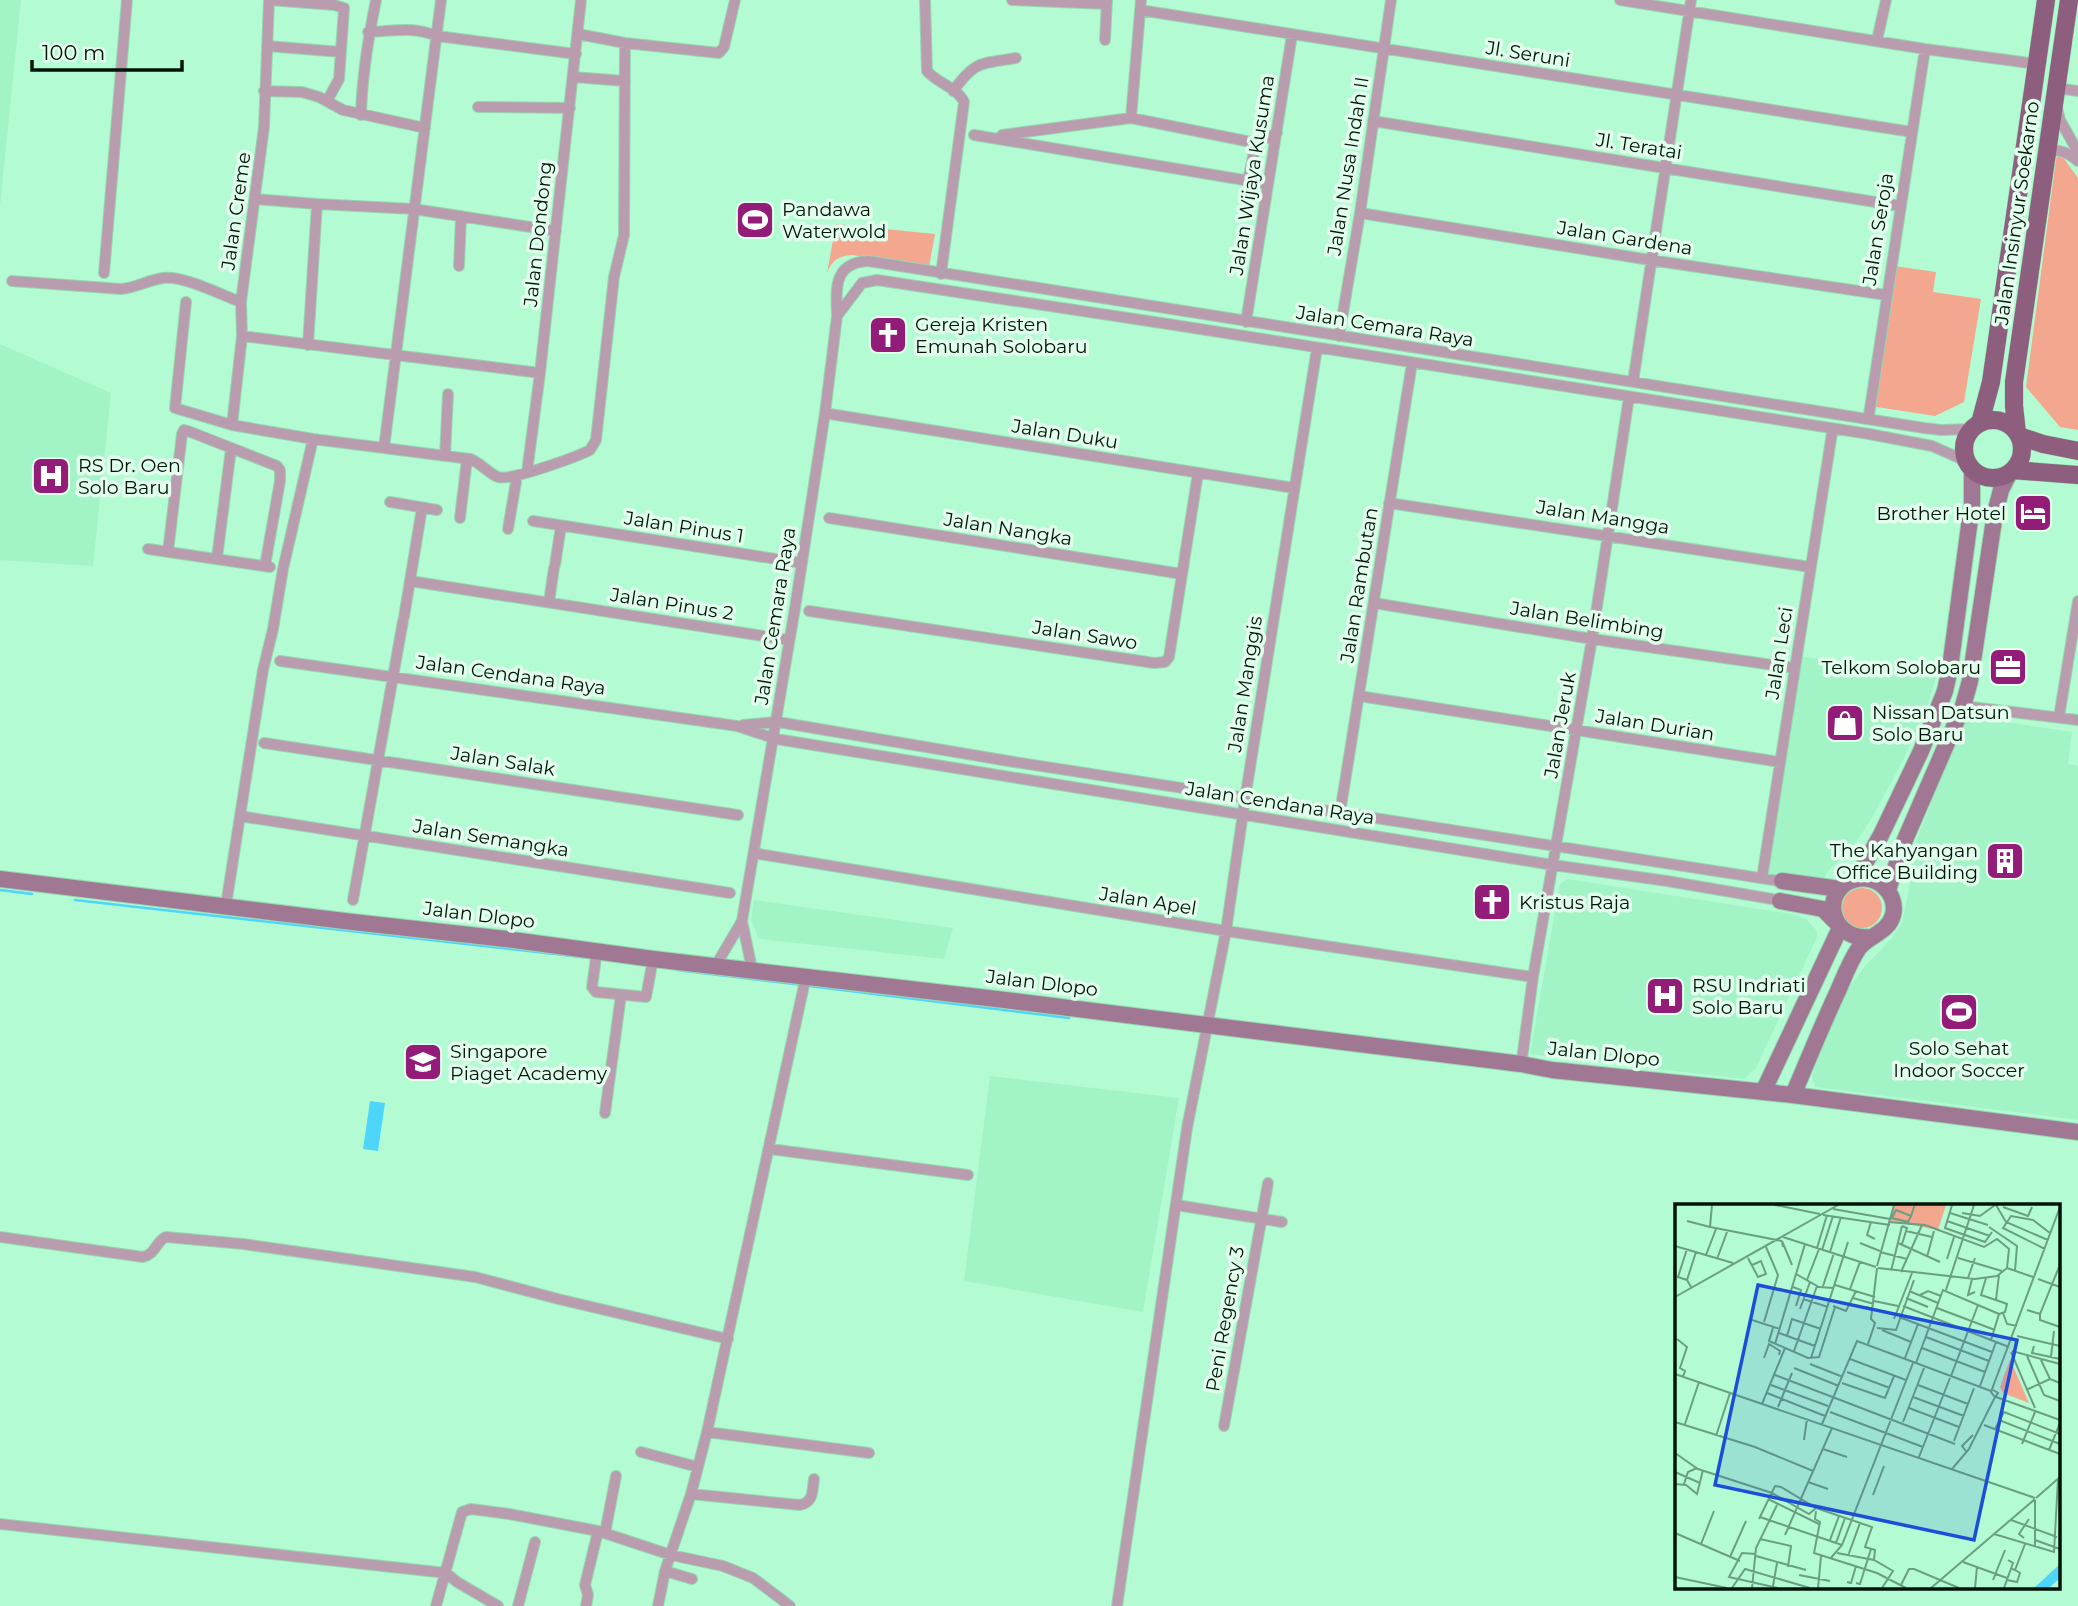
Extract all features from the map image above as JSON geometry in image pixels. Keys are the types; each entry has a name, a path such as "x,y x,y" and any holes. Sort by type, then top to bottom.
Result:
{"main road":[{"name":"Jalan Insinyur Soekarno","path":"1975,426 1991,382 2046,0"},
{"name":"Jalan Insinyur Soekarno","path":"2018,434 2013,395 2069,0"},
{"path":"2002,301 2025,305"},
{"path":"2011,472 2022,454 2022,444 2012,426 1996,420 1975,426 1964,444 1969,466 1978,474 1990,478 2011,472 2078,475"},
{"path":"2018,434 2043,444 2078,451"}],"street":[{"path":"104,273 127,0"},
{"path":"269,0 334,2 345,10 339,79 327,101"},
{"name":"Jalan Creme","path":"232,425 242,336 241,302 264,127 269,0"},
{"path":"361,115 368,32 376,0"},
{"path":"384,448 441,0"},
{"name":"Jalan Dondong","path":"508,529 522,474 540,373 581,0"},
{"path":"578,34 625,43 719,53 724,47 735,0"},
{"path":"925,0 927,71 961,96 964,102 941,274"},
{"path":"1012,0 1107,2 1105,40"},
{"name":"Jalan Nusa Indah II","path":"1339,336 1391,0"},
{"path":"1620,0 1690,6 1925,49 2037,64"},
{"path":"1877,40 1886,0"},
{"path":"1131,118 1140,5"},
{"name":"Jl. Seruni","path":"1140,5 1293,35 1912,132"},
{"path":"1633,382 1690,6"},
{"path":"368,32 411,28 437,36 576,54"},
{"name":"Jalan Wijaya Kusuma","path":"1246,322 1293,35"},
{"path":"186,302 175,408 232,425 313,439 467,459 478,462 499,477 522,474 590,450 596,440 614,277 624,235 625,43"},
{"path":"267,46 341,52"},
{"name":"Jalan Seroja","path":"1869,415 1925,49"},
{"path":"954,91 963,76 978,65 1016,58"},
{"path":"573,77 625,81"},
{"path":"264,91 302,92 343,110 425,128"},
{"path":"2078,91 2056,95 2060,120 2078,152"},
{"path":"478,107 570,108"},
{"path":"989,136 1131,118 1256,143 1277,133"},
{"name":"Jl. Teratai","path":"1373,121 1900,206"},
{"path":"974,135 1268,184"},
{"path":"1248,180 1256,143"},
{"path":"2048,151 2063,151 2078,161"},
{"path":"255,199 414,209 556,231"},
{"path":"308,345 317,204"},
{"name":"Jalan Gardena","path":"1360,213 1886,295"},
{"path":"459,266 461,216"},
{"name":"Jalan Cemara Raya","path":"742,921 775,738 823,426 836,316 836,290 844,270 854,263 868,261 1924,428 1941,430 1975,426"},
{"path":"924,287 927,272"},
{"path":"12,281 121,289 163,278 175,278 241,302"},
{"name":"Jalan Cemara Raya","path":"836,316 859,286 877,280 1882,436 1932,446 1969,466"},
{"path":"1168,324 1170,310"},
{"path":"242,336 540,373"},
{"name":"Jalan Manggis","path":"1117,1606 1187,1128 1226,931 1242,814 1317,348"},
{"path":"1464,371 1466,355"},
{"name":"Jalan Rambutan","path":"1340,813 1412,363"},
{"path":"445,456 448,394"},
{"name":"Jalan Jeruk","path":"1522,1059 1533,977 1577,731 1629,397"},
{"name":"Jalan Duku","path":"830,414 1294,488"},
{"path":"168,552 183,432 188,431 276,466 279,470 280,481 265,566"},
{"name":"Jalan Leci","path":"1762,878 1832,433"},
{"path":"226,905 263,670 313,439"},
{"path":"217,558 230,449"},
{"path":"460,518 467,459"},
{"path":"1856,879 1906,784 1934,723 1945,691 1972,504 1969,466"},
{"path":"1888,890 1904,842 1963,706 1970,681 1998,500 2011,472"},
{"name":"Jalan Sawo","path":"809,611 1160,663 1169,657 1198,473"},
{"path":"390,502 437,510"},
{"name":"Jalan Mangga","path":"1390,503 1810,567"},
{"path":"353,900 422,508"},
{"name":"Jalan Nangka","path":"828,518 1182,574"},
{"name":"Jalan Pinus 1","path":"533,521 802,564"},
{"path":"549,602 561,526"},
{"path":"148,549 283,569"},
{"name":"Jalan Pinus 2","path":"410,581 789,640"},
{"path":"1961,588 1982,591"},
{"path":"2059,717 2074,646 2078,601"},
{"name":"Jalan Belimbing","path":"1374,603 1592,639 1794,668"},
{"name":"Jalan Cendana Raya","path":"280,661 737,726 775,738 1553,866 1667,881 1779,900"},
{"name":"Jalan Durian","path":"1359,696 1780,762"},
{"path":"1963,706 2078,720"},
{"name":"Jalan Cendana Raya","path":"737,726 777,722 1245,799 1781,881"},
{"name":"Jalan Salak","path":"264,743 738,815"},
{"path":"1005,776 1008,761"},
{"path":"1906,784 1926,794"},
{"name":"Jalan Semangka","path":"246,817 730,893"},
{"name":"Jalan Apel","path":"759,854 1226,931 1533,977"},
{"name":"Jalan Dlopo","path":"0,879 226,905 652,965 716,965 752,969 805,982 1206,1025 1552,1070 1793,1095 2078,1132"},
{"path":"1763,1092 1838,925 1833,908 1840,889 1856,879 1877,881 1888,890 1894,906 1893,915 1886,928 1860,946 1821,1027 1793,1095"},
{"path":"1781,881 1840,889"},
{"path":"1779,900 1823,909 1854,937 1871,937"},
{"path":"716,965 742,921"},
{"path":"742,921 752,969"},
{"path":"596,957 593,990 621,995 646,997 652,965"},
{"path":"659,1606 665,1572 691,1494 729,1339 805,982"},
{"path":"605,1113 621,995"},
{"path":"1798,1019 1821,1027"},
{"path":"770,1149 968,1175"},
{"name":"Peni Regency 3","path":"1224,1426 1268,1183"},
{"path":"1176,1205 1282,1222"},
{"path":"0,1237 143,1257 152,1253 166,1237 257,1246 475,1277 729,1339"},
{"path":"707,1432 869,1453"},
{"path":"641,1452 698,1468"},
{"path":"586,1606 588,1595 584,1585 616,1476"},
{"path":"691,1494 800,1505 811,1499 814,1479"},
{"path":"436,1606 460,1517 465,1510 509,1514 601,1532 671,1555 738,1571 753,1578 790,1606"},
{"path":"0,1524 446,1573 498,1606"},
{"path":"518,1606 535,1542"},
{"path":"665,1572 692,1579"}],"shaded area":[{"path":"0,0 21,0 0,206"},
{"path":"2058,155 2062,156 2078,178 2078,430 2060,427 2026,387"},
{"path":"836,224 935,234 929,267 852,255 836,260 827,273"},
{"path":"1894,266 1936,272 1933,292 1981,299 1964,402 1935,416 1870,406"},
{"name":"RS Dr. Oen Solo Baru","path":"0,344 111,393 93,566 0,560"},
{"path":"1798,656 1936,677 1926,711 1873,816 1853,847 1829,870 1820,884 1766,874"},
{"path":"1966,716 2072,732 2068,764 2078,766 2078,1120 1815,1087 1812,1075 1843,995 1902,923 1914,846"},
{"name":"RSU Indriati Solo Baru","path":"1567,879 1792,914 1806,919 1817,931 1817,937 1756,1068 1744,1079 1530,1054 1560,884"},
{"path":"1862,888 1870,889 1876,894 1881,900 1881,916 1876,922 1870,927 1862,928 1854,927 1848,922 1843,916 1842,908 1843,900 1848,894 1854,889"},
{"path":"754,900 953,928 944,959 759,939 751,920"},
{"path":"990,1076 1179,1098 1143,1312 964,1281"}],"water":[{"path":"370,1101 385,1103 378,1151 363,1149"}],"waterway":[{"path":"0,890 32,894"},
{"path":"75,900 590,958"},
{"path":"677,970 802,985"},
{"path":"809,986 1069,1018"}],"place":[{"name":"Pandawa Waterwold","path":"755,220"},
{"name":"Gereja Kristen Emunah Solobaru","path":"888,335"},
{"name":"RS Dr. Oen Solo Baru","path":"51,476"},
{"name":"Brother Hotel","path":"2033,513"},
{"name":"Telkom Solobaru","path":"2008,667"},
{"name":"Nissan Datsun Solo Baru","path":"1845,723"},
{"name":"The Kahyangan Office Building","path":"2005,861"},
{"name":"Kristus Raja","path":"1492,902"},
{"name":"RSU Indriati Solo Baru","path":"1665,996"},
{"name":"Solo Sehat Indoor Soccer","path":"1959,1012"},
{"name":"Singapore Piaget Academy","path":"423,1062"}]}
